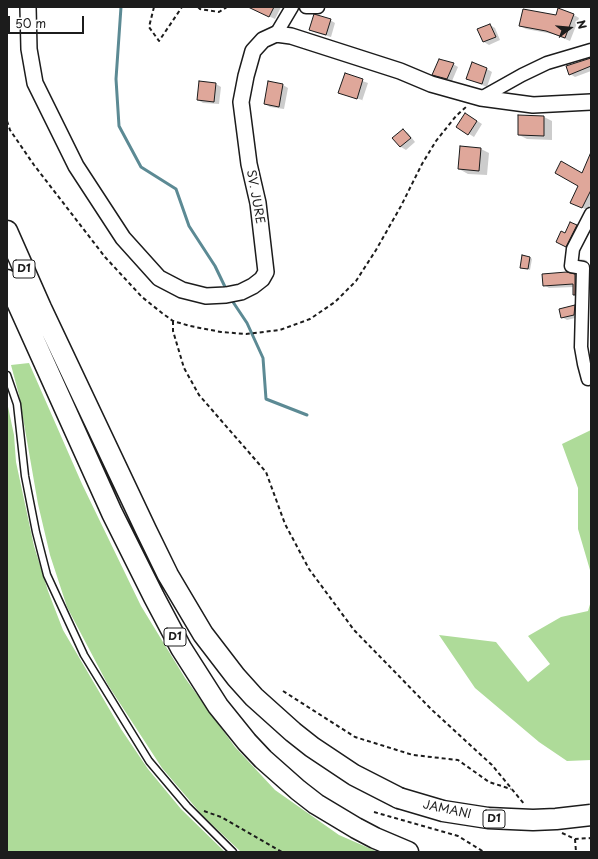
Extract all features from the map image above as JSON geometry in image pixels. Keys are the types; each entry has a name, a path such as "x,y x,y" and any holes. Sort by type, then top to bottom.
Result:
{"highway":[{"name":"JAMANI","path":"7,231 41,308 168,575 203,634 241,682 264,706 292,732 333,762 354,775 399,798 442,811 488,818 533,820 591,815"},
{"name":"D1","path":"7,280 112,513 181,648 218,706 263,759 316,804 356,828 408,852"}],"street":[{"name":"SV. JURE","path":"28,7 30,49 35,83 76,166 123,238 159,278 182,290 206,296 231,294 253,286 262,279 266,272 258,203 249,164 241,102 246,76 254,51 263,40 276,34"},
{"path":"292,7 276,34 291,36 400,71 431,84 481,98 533,105 591,102"},
{"path":"306,7 318,7"},
{"path":"481,98 522,75 548,63 591,50"},
{"path":"588,379 581,347 583,268 572,266 573,249 591,214"}],"lane":[{"path":"7,375 18,404 26,476 36,532 47,575 84,654 149,761 187,806 233,852"}],"path":[{"path":"154,7 149,27 159,40 182,7"},
{"path":"198,7 200,9 219,12 227,7"},
{"path":"7,122 10,130 34,165 105,257 142,297 173,321 221,332 246,334 280,330 310,319 335,302 356,281 376,250 436,141 456,116 470,104 481,98"},
{"path":"173,321 173,331 184,368 199,395 266,472 286,524 309,569 354,630 432,710 492,765 526,806"},
{"path":"283,691 355,737 413,755 458,760 489,782 512,790"},
{"path":"187,806 220,817 282,852"},
{"path":"374,812 458,836 484,852"},
{"path":"561,832 575,839 591,838"},
{"path":"575,839 576,852"}],"green space":[{"path":"29,363 82,484 141,606 185,678 235,747 275,790 339,835 378,852 241,852 202,815 162,768 108,685 67,607 50,555 38,504 19,395 11,365"},
{"path":"7,402 14,435 16,462 34,546 48,591 63,630 121,729 148,769 181,809 225,852 7,852"},
{"path":"591,430 591,576 578,529 578,488 562,444"},
{"path":"591,601 591,760 567,761 539,742 475,688 439,635 496,642 528,682 550,664 528,636 561,617 588,611"}],"building":[{"path":"248,7 274,7 269,17"},
{"path":"558,8 574,14 565,38 546,31 519,26 523,9 556,15"},
{"path":"314,14 331,19 326,35 309,30"},
{"path":"490,24 496,37 483,42 477,29"},
{"path":"591,58 591,66 569,75 566,66"},
{"path":"439,59 454,63 447,79 432,75"},
{"path":"472,62 487,68 482,84 466,79"},
{"path":"345,73 363,79 357,99 338,93"},
{"path":"199,81 216,83 214,102 197,100"},
{"path":"268,81 283,84 279,107 264,104"},
{"path":"465,113 477,121 468,135 456,127"},
{"path":"518,115 544,116 544,136 518,135"},
{"path":"403,129 411,138 400,147 392,138"},
{"path":"460,146 481,148 479,171 458,169"},
{"path":"591,152 591,190 582,208 570,203 578,186 555,173 561,161 582,173"},
{"path":"570,222 577,225 566,247 556,242 561,231 565,233"},
{"path":"522,255 530,257 528,269 520,268"},
{"path":"567,272 575,274 575,295 573,295 573,284 543,286 542,274"},
{"path":"575,305 574,315 561,318 559,309"}],"waterway":[{"path":"121,7 116,79 119,126 141,167 176,189 189,226 215,266 227,291"},
{"path":"231,299 247,323 263,358 266,399 307,415"}]}
